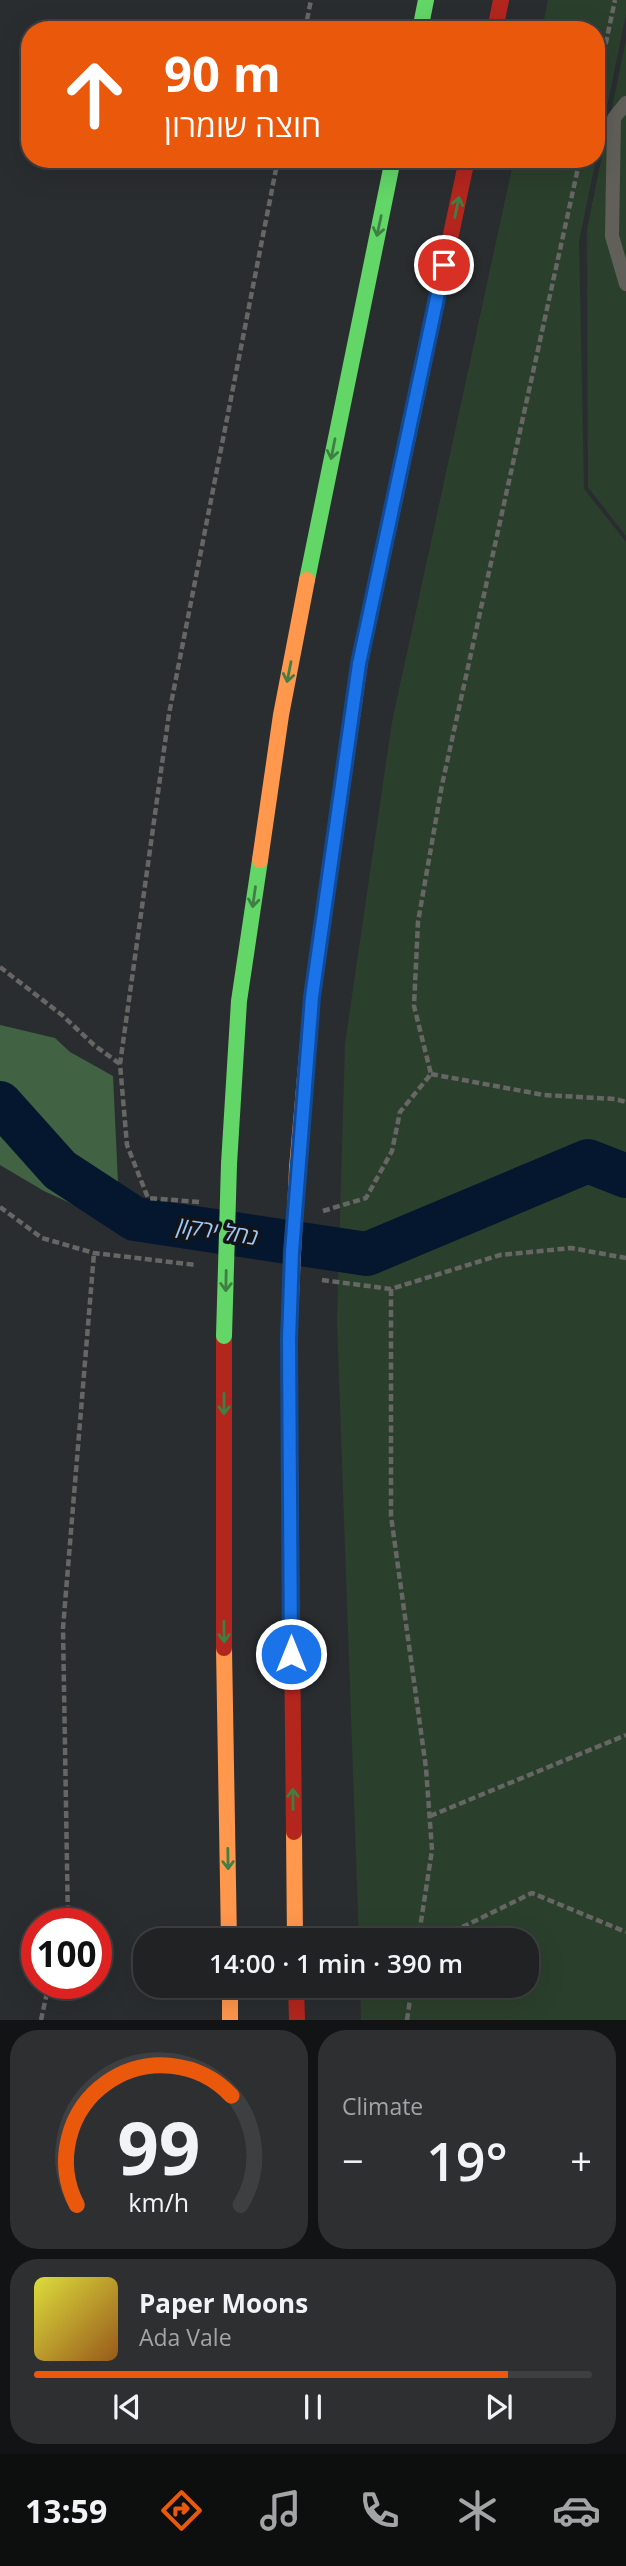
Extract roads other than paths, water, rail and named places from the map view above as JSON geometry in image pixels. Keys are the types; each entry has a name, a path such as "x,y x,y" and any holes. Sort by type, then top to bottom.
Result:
{"highway":[{"path":"422,21 426,0"},
{"path":"497,21 502,0"},
{"path":"229,1928 223,1577 225,1336 229,1164 239,1001 281,715 391,168"},
{"path":"295,1928 289,1340 297,1168 312,997 359,664 465,168"},
{"path":"230,1998 230,2020"},
{"path":"296,1998 297,2020"}],"lane":[{"path":"626,103 614,118 612,236 626,284"}],"waterway":[{"name":"נחל ירקון","path":"0,1103 60,1170 135,1219 367,1254 588,1161 626,1176"}]}
